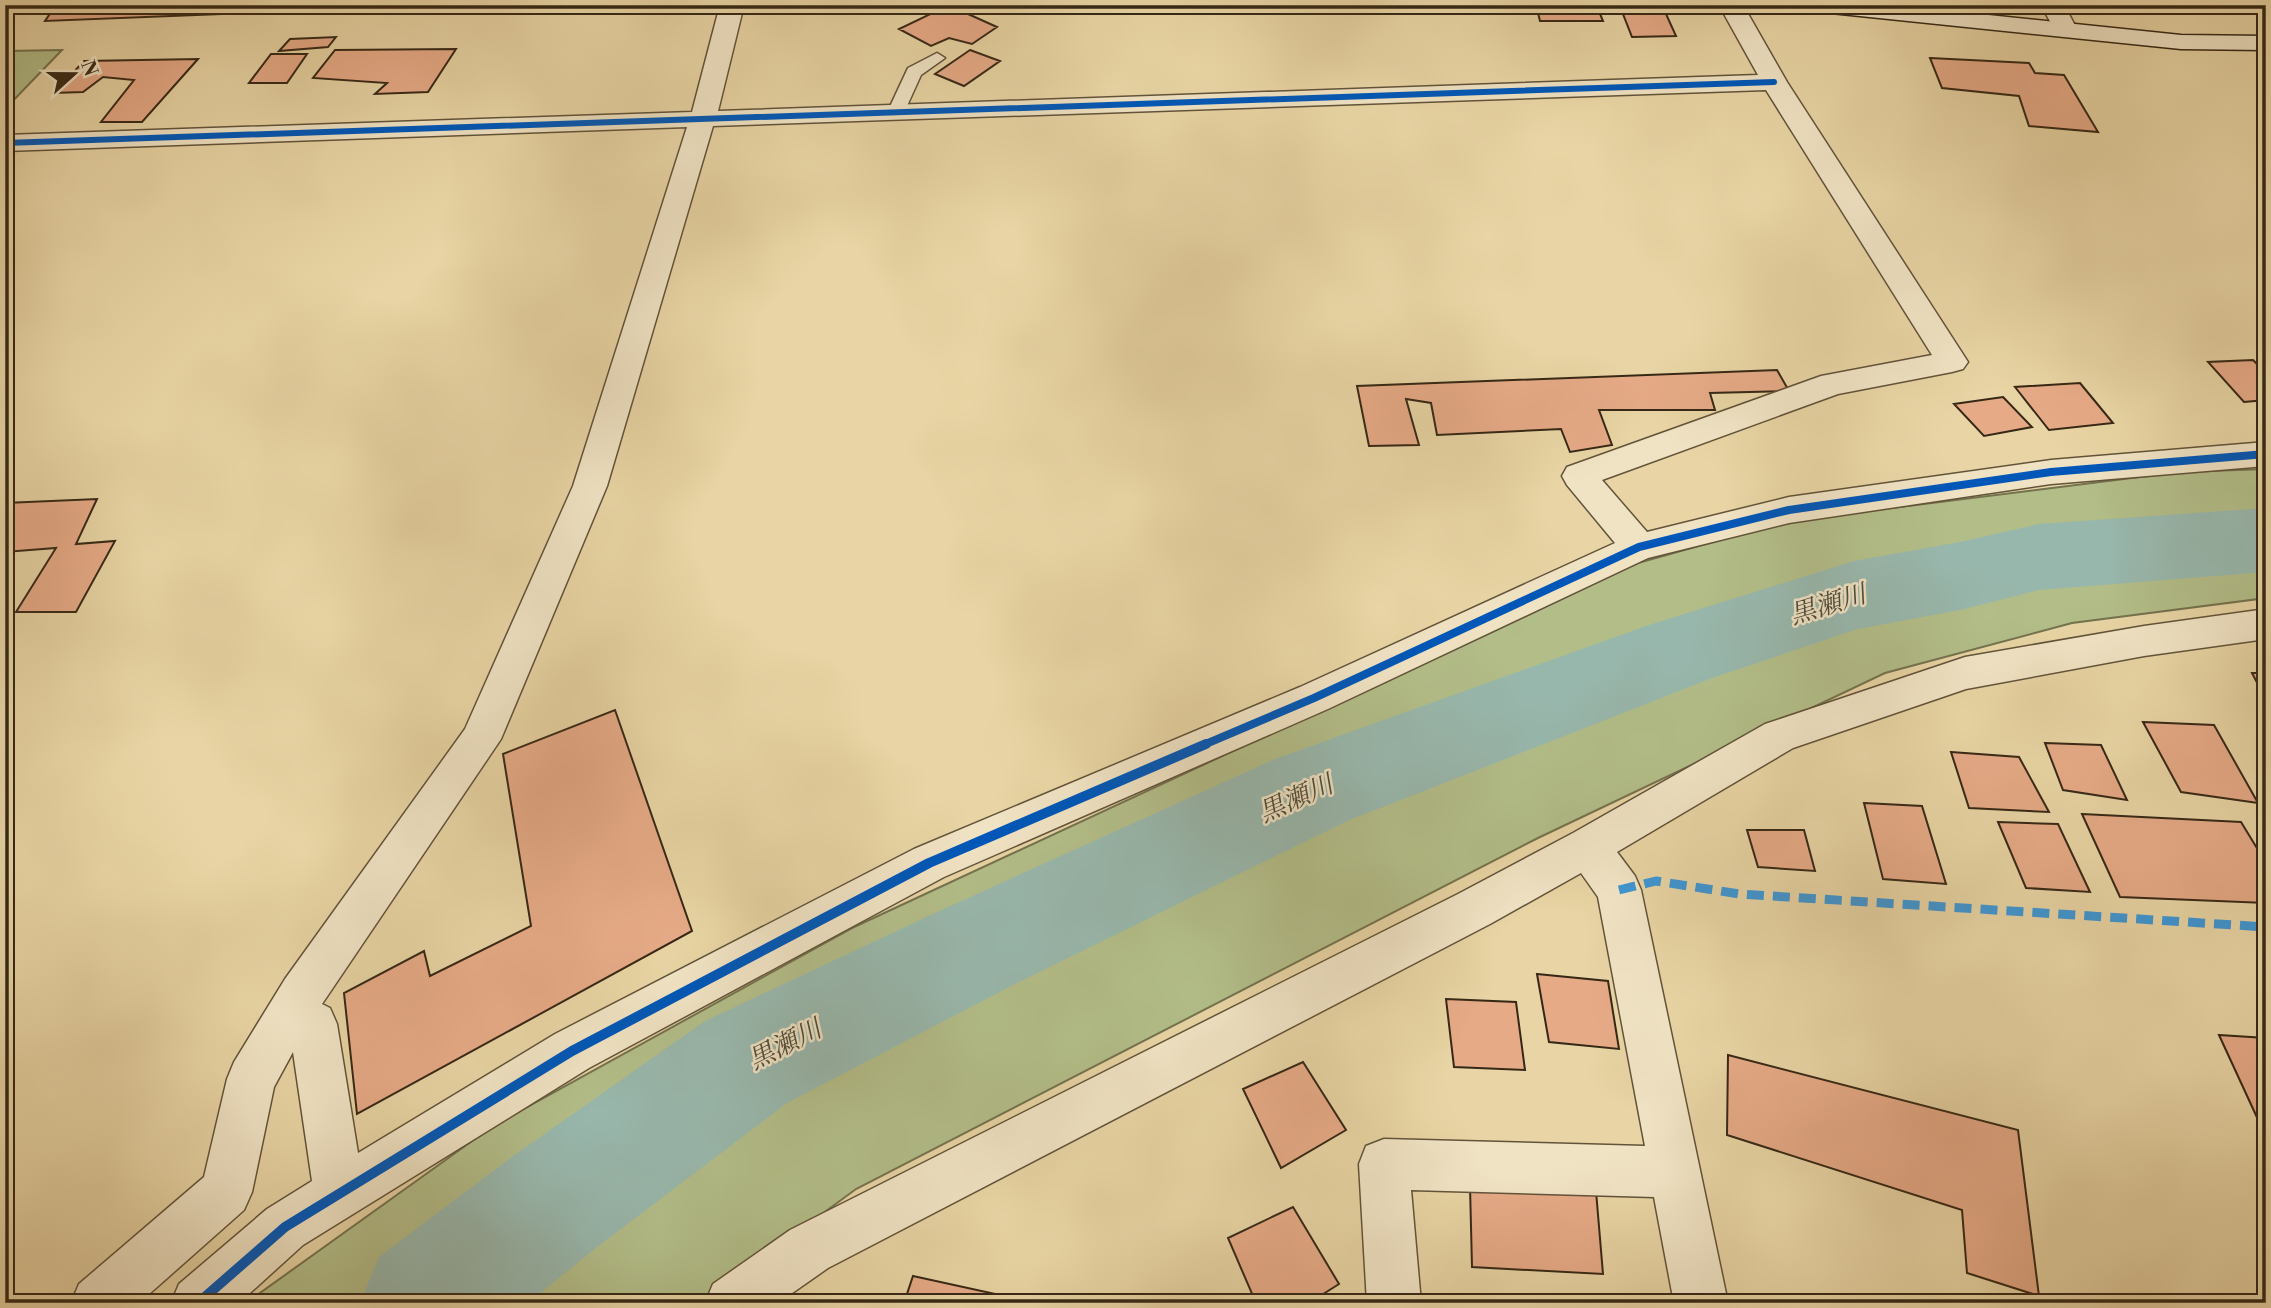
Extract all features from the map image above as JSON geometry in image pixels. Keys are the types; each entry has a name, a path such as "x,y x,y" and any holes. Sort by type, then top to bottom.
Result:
{"street":[{"path":"98,1303 226,1192 251,1079 292,1012 481,739 590,486 703,118 733,5"},
{"path":"1639,547 1579,476 1832,384 1952,362 1774,82 1731,5"},
{"path":"1821,5 1938,12 2066,31 2181,42 2266,43"},
{"path":"2052,5 2066,31"},
{"path":"5,143 1774,82"},
{"path":"198,1303 285,1227 572,1051 929,863 1314,698 1639,547 1789,510 2051,472 2266,454"},
{"path":"732,1303 810,1249 1474,909 1588,847 1779,736 1965,673 2144,641 2266,624"},
{"path":"1588,847 1619,890 1701,1303"},
{"path":"292,1012 313,1024 339,1194"},
{"path":"1394,1303 1384,1164 1675,1172"}],"lane":[{"path":"896,113 914,72 937,58"}],"green space":[{"path":"62,50 5,109 5,51"},
{"path":"2266,469 2266,598 2072,623 1885,673 1538,838 856,1189 701,1303 246,1303 493,1126 852,928 1638,563 1788,521 2180,472"}],"building":[{"path":"56,5 233,5 222,14 45,21"},
{"path":"935,5 948,5 997,27 972,44 949,38 931,46 899,29 939,10"},
{"path":"1536,5 1662,5 1676,36 1632,37 1621,9 1598,9 1603,21 1540,21"},
{"path":"1978,5 2038,5 2043,10 1982,7"},
{"path":"336,37 328,47 279,51 290,39"},
{"path":"456,49 428,92 375,94 387,83 313,78 335,50"},
{"path":"970,50 1000,61 964,86 935,74"},
{"path":"271,54 307,54 287,83 249,83"},
{"path":"1930,58 2029,63 2035,73 2064,75 2098,132 2029,126 2019,96 1942,88"},
{"path":"198,59 142,122 101,122 134,80 103,77 83,92 54,93 84,61"},
{"path":"2253,360 2266,373 2266,400 2244,402 2208,362"},
{"path":"1777,370 1789,391 1710,393 1715,410 1599,410 1612,445 1570,452 1561,429 1437,435 1431,403 1406,399 1419,445 1369,446 1357,386"},
{"path":"2080,383 2113,423 2049,430 2015,387"},
{"path":"2003,397 2032,427 1984,436 1954,404"},
{"path":"97,499 76,544 115,541 76,612 16,612 56,548 5,552 5,503"},
{"path":"2252,673 2266,673 2266,700"},
{"path":"615,710 692,931 357,1114 344,993 424,951 430,976 531,926 503,754"},
{"path":"2143,722 2214,725 2258,803 2181,792"},
{"path":"2045,743 2101,745 2127,800 2063,790"},
{"path":"1951,752 2019,757 2049,812 1969,808"},
{"path":"1864,803 1922,806 1946,884 1883,879"},
{"path":"2082,814 2241,822 2266,863 2266,903 2120,897"},
{"path":"1998,822 2058,824 2090,892 2026,888"},
{"path":"1747,830 1804,830 1815,871 1758,867"},
{"path":"1537,974 1608,981 1619,1049 1549,1042"},
{"path":"1446,999 1516,1002 1525,1070 1454,1067"},
{"path":"2219,1035 2266,1038 2266,1137"},
{"path":"1728,1055 2018,1130 2039,1296 1967,1273 1962,1210 1727,1135"},
{"path":"1303,1062 1346,1130 1281,1168 1243,1089"},
{"path":"1470,1186 1596,1191 1603,1274 1472,1267"},
{"path":"1293,1207 1339,1284 1309,1303 1256,1303 1228,1238"},
{"path":"913,1276 1036,1303 904,1303"}],"waterway":[{"name":"黒瀬川","path":"425,1303 553,1203 746,1062 974,949 1311,790 1682,651 1854,595 1960,576 2039,557 2266,540"}],"marked path":[{"path":"1619,890 1656,881 1740,894 2266,927"}],"cycle path":[{"path":"5,143 1774,82"},
{"path":"198,1303 285,1227 572,1051 929,863 1314,698 1639,547 1789,510 2051,472 2266,454"}]}
